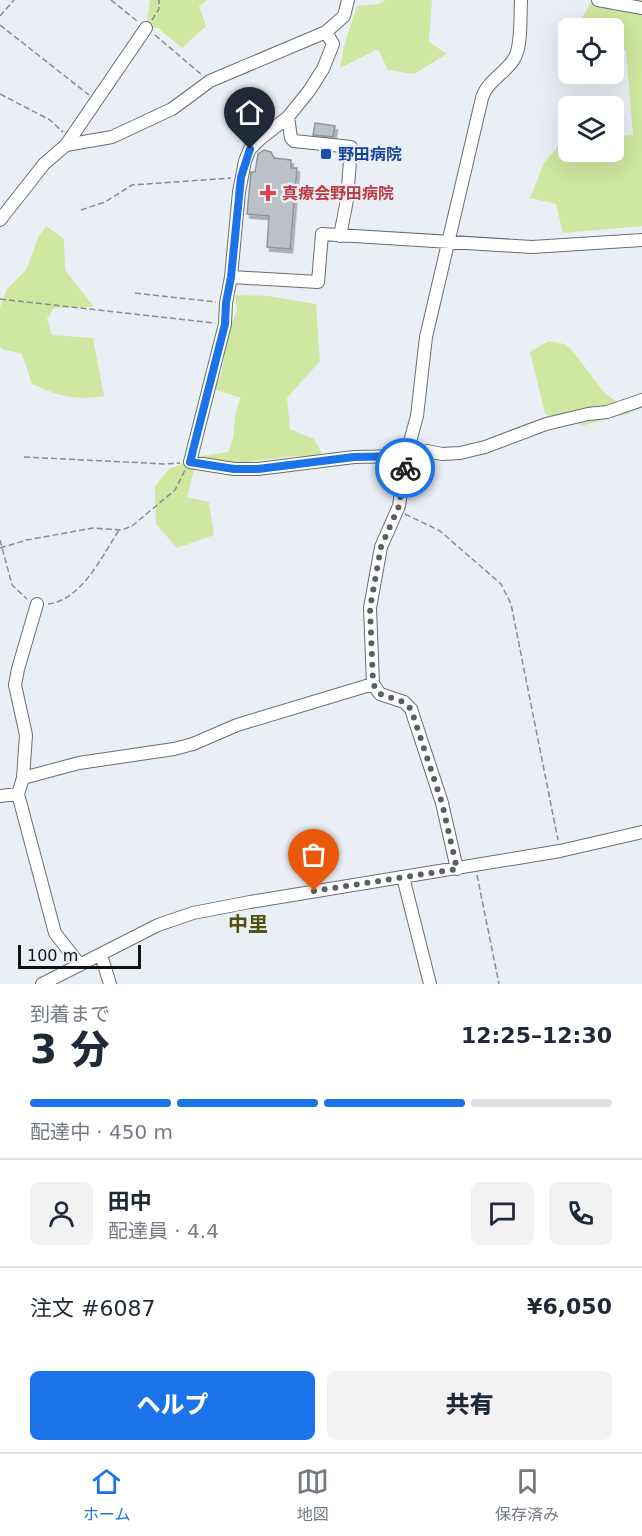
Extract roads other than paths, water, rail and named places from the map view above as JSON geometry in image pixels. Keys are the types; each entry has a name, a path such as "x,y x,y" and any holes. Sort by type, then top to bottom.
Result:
{"street":[{"path":"68,142 112,137 172,109 210,81 326,32 344,16 348,0"},
{"path":"457,869 442,803 411,709 404,702 380,694 373,684 370,608 381,547 396,510 406,456 417,416 426,338 485,88 511,63 518,49 521,0"},
{"path":"598,0 642,8"},
{"path":"0,220 44,164 68,142 146,28"},
{"path":"326,32 333,44 323,69 288,117 250,149 241,177 225,324 190,462 234,469 258,469 354,457 406,456 427,451 442,454 460,453 485,447 546,424 607,412 642,400"},
{"path":"288,117 291,138 294,141 351,147 347,200 340,236"},
{"path":"231,277 318,282 322,234 543,247 642,240"},
{"path":"37,604 15,685 26,735 23,778 18,794 55,933 80,965"},
{"path":"23,778 79,763 174,749 193,744 237,725 373,684"},
{"path":"0,796 18,794"},
{"path":"42,984 158,925 193,913 560,851 642,832"},
{"path":"403,877 430,984"},
{"path":"101,955 110,984"}],"place":[{"name":"野田病院","path":"326,154"},
{"name":"真療会野田病院","path":"268,193"}],"district":[{"name":"中里","path":"248,924"}]}
